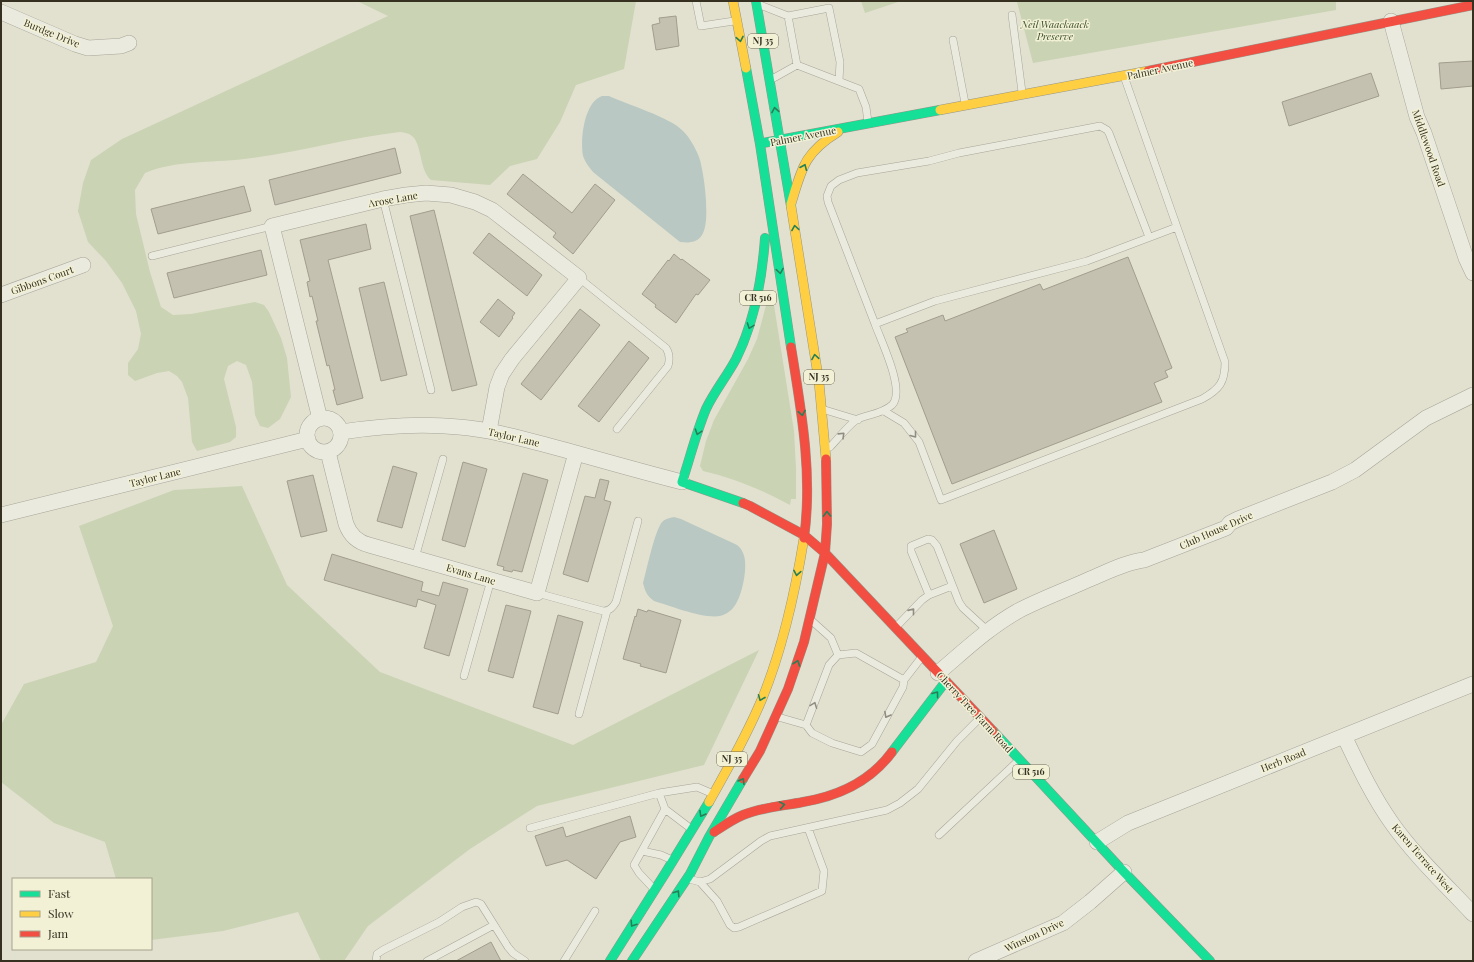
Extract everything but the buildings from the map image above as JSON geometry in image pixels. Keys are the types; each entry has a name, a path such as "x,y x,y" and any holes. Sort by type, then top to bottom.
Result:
{"main road":[{"name":"NJ 35","path":"610,961 693,830 753,718 772,670 784,632 793,595 804,535 806,461 804,427 760,144 733,1"},
{"name":"NJ 35","path":"632,961 686,879 760,750 788,689 810,620 825,553 827,524 826,451 820,382 756,2"},
{"name":"Palmer Avenue","path":"760,144 1124,77 1473,5"},
{"name":"Palmer Avenue","path":"791,204 802,170 809,156 816,147 827,138 845,128"},
{"name":"CR 516","path":"767,191 763,271 754,314 740,352 707,407 682,482 750,506 804,535"},
{"name":"Cherry Tree Farm Road","path":"804,535 825,553 896,627 1124,872 1210,961"},
{"path":"709,837 733,818 746,813 835,795 860,783 874,773 885,762 942,677"}],"street":[{"name":"Burdge Drive","path":"1,12 75,44 88,48 121,46 129,43"},
{"name":"Middlewood Road","path":"1391,21 1418,117 1466,258 1473,273"},
{"name":"Arose Lane","path":"272,226 383,199 415,194 435,193 459,197 475,202 492,210 579,278"},
{"path":"272,226 320,419"},
{"name":"Gibbons Court","path":"1,295 83,266"},
{"path":"489,431 497,387 502,374 512,359 579,278"},
{"name":"Club House Drive","path":"942,677 988,631 1035,602 1136,561 1144,560 1226,528 1230,523 1238,519 1332,482 1355,470 1426,418 1473,395"},
{"path":"320,419 331,420 339,427 341,432 341,437 337,447 328,452 318,451 308,439 311,425 320,419"},
{"name":"Taylor Lane","path":"341,432 386,426 410,425 459,427 489,431 528,440 682,482"},
{"name":"Taylor Lane","path":"1,515 308,439"},
{"name":"Evans Lane","path":"328,452 346,524 354,538 364,544 537,593"},
{"path":"537,593 576,453"},
{"name":"Herb Road","path":"1097,842 1128,823 1473,684"},
{"name":"Karen Terrace West","path":"1344,736 1373,793 1392,823 1410,846 1473,914"},
{"name":"Winston Drive","path":"976,961 1063,923 1090,902 1124,872"}],"lane":[{"path":"696,1 701,26 737,21"},
{"path":"756,2 788,16 829,8 840,62 839,81"},
{"path":"1012,15 1023,95"},
{"path":"788,16 797,65"},
{"path":"953,40 966,105"},
{"path":"770,80 797,65 859,89 866,107 868,123"},
{"path":"884,411 904,423 919,442 941,500 1202,399 1212,394 1221,386 1225,375 1225,362 1124,77"},
{"path":"826,451 858,420 884,411 894,402 897,388 895,378 875,324 828,202 828,190 834,183 857,173 928,161 959,153 1100,126 1109,133 1149,237"},
{"path":"383,199 431,390"},
{"path":"152,256 272,226"},
{"path":"875,324 936,301 1087,261 1177,227"},
{"path":"579,278 669,352 670,357 668,366 617,429"},
{"path":"822,409 858,420"},
{"path":"415,558 443,459"},
{"path":"537,593 603,611 607,611 612,608 616,602 638,521"},
{"path":"929,595 911,551 912,546 928,539 932,540 937,546 959,602 963,608 988,631"},
{"path":"464,676 491,580"},
{"path":"896,627 922,600 929,595 952,586"},
{"path":"579,714 607,611"},
{"path":"810,620 831,638 838,655"},
{"path":"806,725 830,665 838,655 856,653 904,680"},
{"path":"775,717 806,725 812,733 832,743 861,752 872,744 903,687 904,680 923,656"},
{"path":"686,879 700,882 710,879 766,838 887,810 900,803 918,789 957,741 980,718"},
{"path":"939,835 1020,760"},
{"path":"530,828 659,793 697,787 713,794"},
{"path":"659,793 665,808 693,830"},
{"path":"655,890 639,873 634,865 665,808"},
{"path":"700,882 717,901 730,925 734,928 822,891 824,871 808,828"},
{"path":"642,851 674,861"},
{"path":"376,961 377,954 383,950 439,922 462,907 476,902 481,904 513,953 525,961"},
{"path":"564,961 595,911"},
{"path":"427,961 494,925"}],"green space":[{"path":"357,1 636,1 624,69 576,85 560,122 537,159 510,166 490,185 431,180 424,169 417,142 409,134 403,132 244,159 181,164 145,173 135,190 136,214 150,272 161,307 173,315 191,314 255,302 264,305 269,312 281,338 287,358 291,397 280,419 268,428 260,426 255,415 252,382 246,365 237,361 228,366 224,379 236,427 236,437 230,442 197,451 192,442 188,398 182,382 177,376 169,371 157,373 135,381 128,375 128,363 138,349 141,334 136,311 122,283 106,261 88,242 78,211 83,183 91,160 122,139 388,16"},
{"path":"861,1 901,1 865,13"},
{"name":"Neil Waackaack Preserve","path":"1014,1 1336,1 1336,10 1033,63 1017,2"},
{"path":"768,298 773,299 794,431 796,499 791,499 790,505 748,485 703,471 700,466 706,441 714,420 748,359 757,339"},
{"path":"242,486 287,585 380,672 573,745 759,650 704,765 537,806 470,849 368,926 344,961 321,961 298,912 223,931 152,940 152,878 116,878 105,842 54,823 1,782 1,725 24,684 96,662 113,626 79,526 174,490"}],"shaded area":[{"path":"602,96 609,96 669,121 683,131 694,146 701,164 706,196 705,228 698,240 680,242 593,172 587,164 583,156 582,149 585,122 587,113 591,106"},
{"path":"674,517 739,546 745,558 744,581 736,604 727,613 720,616 705,616 696,614 654,601 647,593 643,583 656,534 664,520"}],"traffic: fast":[{"path":"756,1 791,206"},
{"path":"746,68 760,144 791,347"},
{"path":"763,143 940,110"},
{"path":"743,503 682,482 706,409 729,372 743,345 753,315 760,285 765,238"},
{"path":"892,752 946,681"},
{"path":"993,731 1124,872 1210,961"},
{"path":"632,961 690,874 709,837 743,779"},
{"path":"610,961 709,802"}],"traffic: slow":[{"path":"733,1 746,68"},
{"path":"940,110 1148,71"},
{"path":"791,204 806,162 818,147 838,132"},
{"path":"791,206 819,382 826,459"},
{"path":"709,802 750,726 769,680 788,620 804,538"}],"traffic: jam":[{"path":"1148,71 1473,5"},
{"path":"791,347 805,442 807,490 804,538"},
{"path":"743,779 760,751 788,689 804,642 825,553 827,524 826,459"},
{"path":"743,503 804,535"},
{"path":"804,535 825,553 993,731"},
{"path":"714,832 736,818 750,812 829,796 853,786 874,772 892,752"}]}
